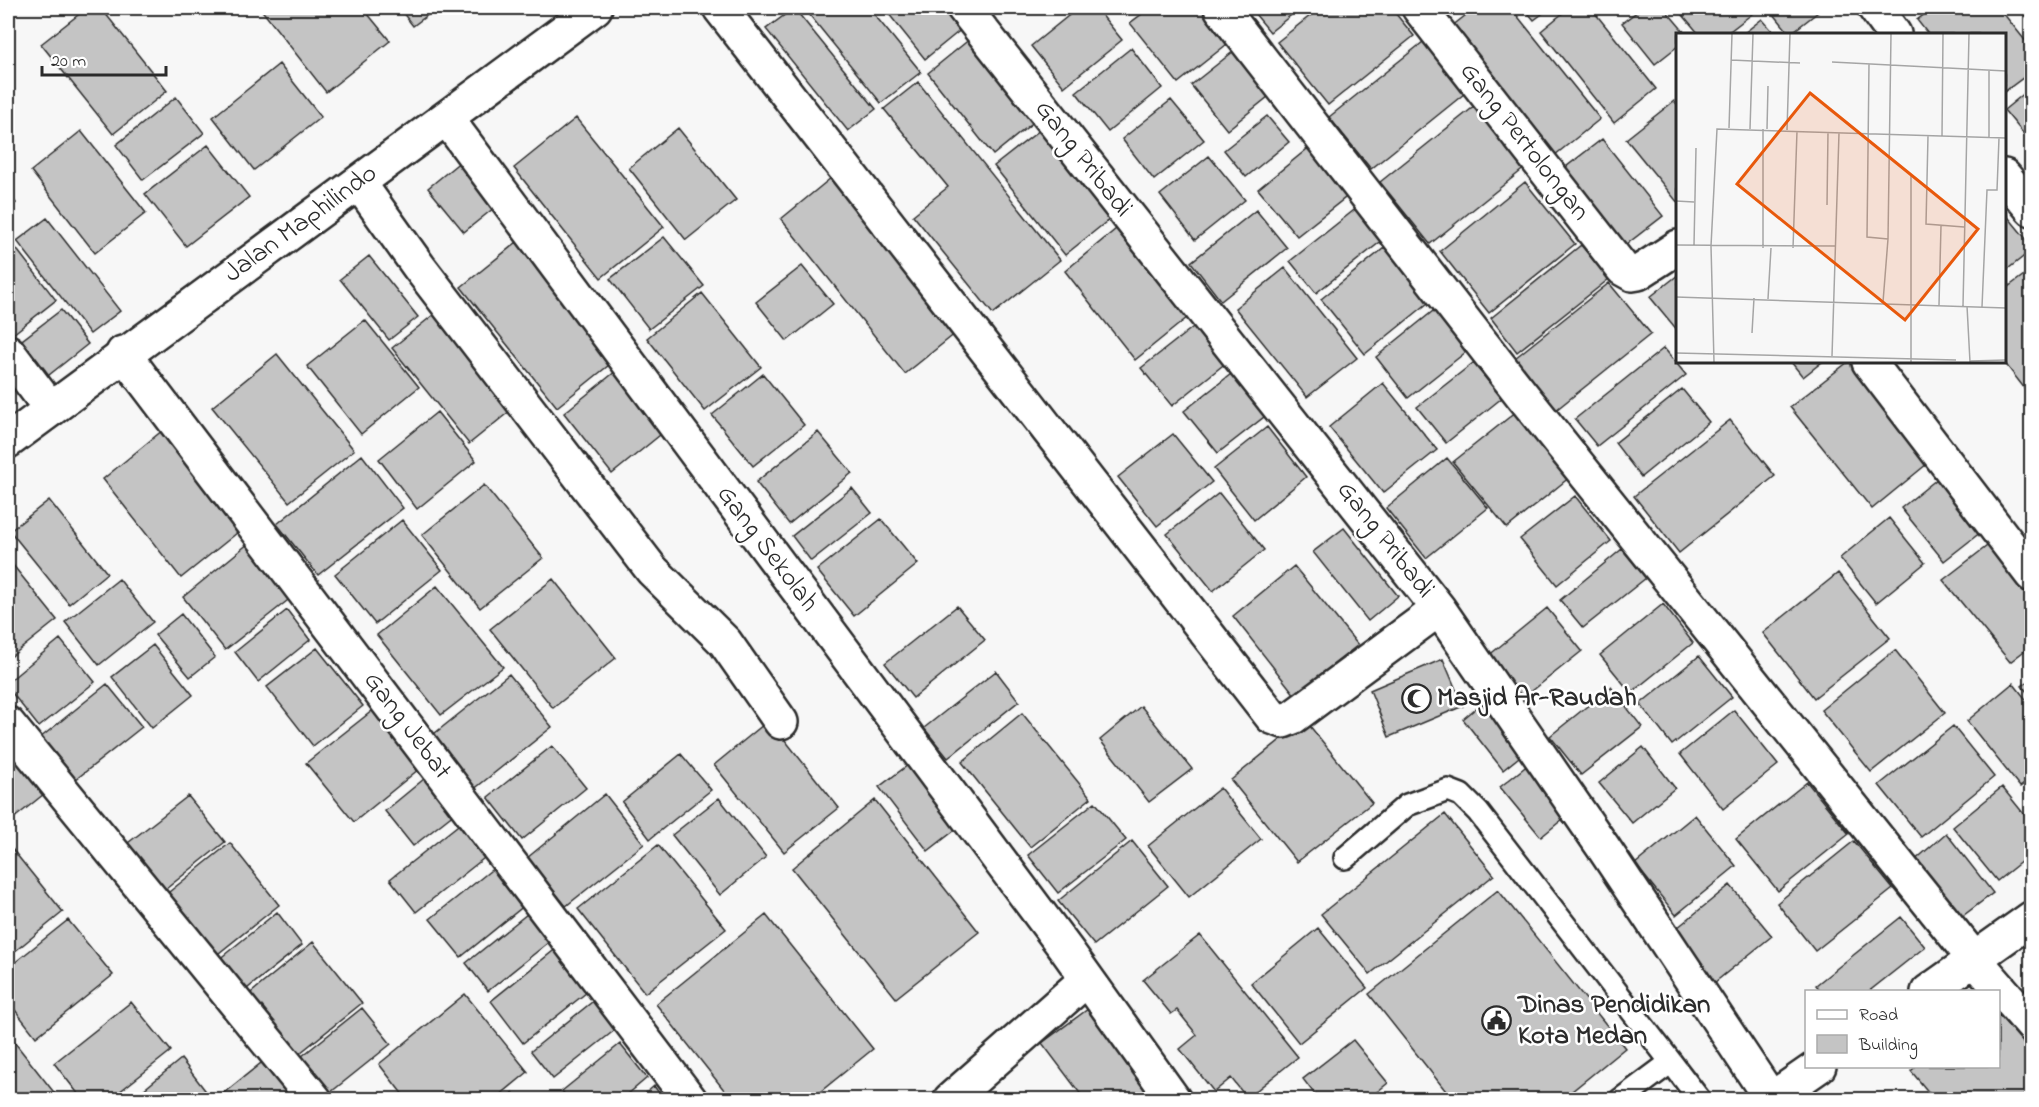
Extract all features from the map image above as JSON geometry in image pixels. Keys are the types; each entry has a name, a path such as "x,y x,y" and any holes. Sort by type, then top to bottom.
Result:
{"street":[{"name":"Jalan Maphilindo","path":"8,441 123,353 447,119 595,8"},
{"path":"720,8 1272,717 1283,721 1293,717 1439,609"},
{"name":"Gang Pribadi","path":"964,8 1439,609 1604,847 1771,1099"},
{"path":"1221,8 1522,395 1975,960 2031,1025"},
{"name":"Gang Pertolongan","path":"1419,8 1623,269 1632,274 1643,270 1676,248"},
{"path":"1875,8 1893,33"},
{"name":"Gang Sekolah","path":"447,119 1087,979 1174,1100"},
{"path":"2006,178 2031,209"},
{"path":"359,183 419,267 652,570 725,642 781,722"},
{"path":"8,352 51,409"},
{"name":"Gang Jebat","path":"123,353 690,1100"},
{"path":"1870,363 2031,574"},
{"path":"8,724 315,1100"},
{"path":"1931,990 2031,918"},
{"path":"950,1100 1087,979"},
{"path":"1771,1099 1815,1068"}],"lane":[{"path":"1345,858 1407,805 1448,790 1461,795 1478,812 1700,1100"},
{"path":"1620,1100 1671,1062"}],"building":[{"path":"87,8 101,8 167,91 113,134 41,44"},
{"path":"260,8 363,8 390,41 326,92"},
{"path":"399,8 437,8 413,26"},
{"path":"794,8 876,109 848,131 766,29"},
{"path":"804,8 869,8 921,72 881,103"},
{"path":"884,8 955,8 968,24 925,59"},
{"path":"1078,8 1096,8 1122,40 1064,87 1031,46"},
{"path":"1150,8 1213,8 1236,37 1178,83 1130,23"},
{"path":"1250,8 1300,8 1270,32"},
{"path":"1320,8 1391,8 1414,36 1328,105 1277,42"},
{"path":"1433,8 1460,8 1443,21"},
{"path":"1475,8 1511,8 1600,119 1550,159 1447,30"},
{"path":"1524,8 1550,8 1534,20"},
{"path":"1569,8 1591,8 1656,89 1614,123 1541,31"},
{"path":"1642,8 1664,8 1685,33 1676,33 1676,48 1655,64 1622,23"},
{"path":"1677,8 1747,8 1752,14 1727,33 1698,33"},
{"path":"1769,8 1822,9 1791,33"},
{"path":"1933,8 1999,8 2032,49 2032,71 2006,90 2006,33 1927,33 1917,20"},
{"path":"2019,8 2032,8 2032,24"},
{"path":"1762,19 1774,33 1744,33"},
{"path":"976,34 1041,116 993,155 928,73"},
{"path":"1428,38 1469,90 1371,169 1329,117"},
{"path":"1244,43 1279,88 1227,130 1191,85"},
{"path":"1131,48 1162,88 1108,132 1076,92"},
{"path":"279,64 321,117 254,170 213,117"},
{"path":"918,82 1060,260 993,314 913,215 948,187 884,109"},
{"path":"2032,87 2032,144 2006,112 2006,108"},
{"path":"176,97 204,133 143,180 116,145"},
{"path":"1171,100 1204,140 1154,180 1122,139"},
{"path":"1674,101 1676,103 1676,201 1626,139"},
{"path":"1476,105 1526,167 1430,244 1380,182"},
{"path":"1267,116 1289,142 1246,177 1224,150"},
{"path":"576,118 664,227 601,278 514,168"},
{"path":"1045,126 1116,214 1065,255 994,166"},
{"path":"678,128 736,200 686,240 629,168"},
{"path":"81,131 146,213 95,253 31,171"},
{"path":"1602,139 1663,216 1623,247 1562,170"},
{"path":"208,145 249,197 186,246 145,194"},
{"path":"1312,145 1350,194 1297,236 1258,189"},
{"path":"467,156 504,200 464,232 428,188"},
{"path":"1209,156 1245,200 1195,240 1160,195"},
{"path":"837,173 961,329 905,374 781,219"},
{"path":"1525,182 1575,244 1489,313 1440,251"},
{"path":"8,192 16,203 8,209"},
{"path":"1363,203 1389,235 1316,293 1290,261"},
{"path":"1256,210 1287,248 1221,301 1191,262"},
{"path":"2006,214 2032,246 2032,250 2006,270"},
{"path":"47,218 120,311 90,334 17,241"},
{"path":"1127,220 1198,309 1135,360 1065,271"},
{"path":"664,237 704,286 649,329 610,279"},
{"path":"8,238 56,300 13,334 8,328"},
{"path":"517,242 562,299 619,357 557,407 461,287"},
{"path":"1389,244 1433,299 1365,354 1321,299"},
{"path":"1581,245 1609,279 1517,352 1491,318"},
{"path":"369,256 418,317 389,340 340,279"},
{"path":"802,266 833,304 787,341 756,302"},
{"path":"1285,268 1357,358 1307,397 1235,308"},
{"path":"2032,269 2032,384 2025,389 2005,363 2006,288"},
{"path":"1676,277 1676,329 1650,297"},
{"path":"1609,283 1651,334 1556,410 1515,358"},
{"path":"702,293 761,367 705,411 647,338"},
{"path":"443,307 520,403 469,444 392,348"},
{"path":"1438,307 1471,348 1408,398 1376,357"},
{"path":"61,310 88,344 49,375 22,340"},
{"path":"365,320 419,387 361,434 307,366"},
{"path":"1197,324 1227,362 1172,406 1141,368"},
{"path":"1664,348 1686,375 1597,446 1575,419"},
{"path":"277,354 354,450 289,502 212,407"},
{"path":"1245,363 1278,406 1218,453 1184,411"},
{"path":"1473,363 1502,398 1446,443 1417,407"},
{"path":"1792,363 1821,363 1803,377"},
{"path":"1847,363 1865,363 1938,455 1872,509 1790,407"},
{"path":"621,367 670,427 612,474 564,413"},
{"path":"763,374 804,425 753,466 712,415"},
{"path":"1383,383 1437,450 1383,493 1329,427"},
{"path":"1682,389 1709,422 1641,477 1615,443"},
{"path":"1517,411 1570,477 1507,528 1453,462"},
{"path":"437,412 476,461 417,509 379,459"},
{"path":"1730,420 1775,476 1679,553 1634,496"},
{"path":"1267,427 1306,477 1254,520 1214,469"},
{"path":"163,430 242,529 181,578 103,479"},
{"path":"818,432 852,473 789,524 756,482"},
{"path":"1173,434 1212,482 1157,526 1118,477"},
{"path":"362,455 403,508 318,575 277,524"},
{"path":"1447,458 1488,508 1426,558 1386,508"},
{"path":"1947,471 1990,525 1944,561 1901,508"},
{"path":"484,485 543,558 480,608 422,535"},
{"path":"852,488 872,513 811,561 792,536"},
{"path":"1219,493 1264,550 1213,591 1167,534"},
{"path":"1575,496 1611,541 1557,585 1520,539"},
{"path":"49,500 107,573 69,604 10,531"},
{"path":"1889,518 1925,563 1876,603 1840,558"},
{"path":"881,519 918,564 854,616 817,570"},
{"path":"402,520 442,570 375,624 335,574"},
{"path":"1344,528 1398,596 1368,621 1313,552"},
{"path":"249,543 292,597 225,650 183,597"},
{"path":"1991,543 2032,594 2032,645 2010,662 1943,580"},
{"path":"1622,549 1646,578 1583,628 1560,600"},
{"path":"8,559 57,620 8,659"},
{"path":"1294,566 1358,645 1295,695 1233,616"},
{"path":"1838,573 1890,638 1814,698 1763,633"},
{"path":"119,579 153,622 99,665 65,622"},
{"path":"553,579 616,658 553,708 490,629"},
{"path":"437,586 503,667 441,715 377,635"},
{"path":"1663,604 1693,643 1631,693 1600,655"},
{"path":"957,606 985,640 913,698 885,663"},
{"path":"1547,608 1582,651 1522,699 1488,656"},
{"path":"287,610 310,640 258,682 235,652"},
{"path":"181,614 215,657 190,677 155,635"},
{"path":"60,639 95,682 39,727 8,688 8,682"},
{"path":"153,645 193,695 152,728 112,677"},
{"path":"317,648 363,706 313,746 267,687"},
{"path":"1895,650 1945,713 1871,772 1821,710"},
{"path":"1699,656 1732,697 1672,745 1640,704"},
{"name":"Masjid Ar-Raudah","path":"1443,659 1463,706 1389,737 1370,690"},
{"path":"996,671 1019,701 948,758 924,728"},
{"path":"509,674 552,727 473,790 430,737"},
{"path":"2032,679 2032,698 2022,686"},
{"path":"2013,683 2032,707 2032,778 2020,787 1967,721"},
{"path":"107,684 142,727 75,780 40,738"},
{"path":"1611,687 1642,727 1581,775 1550,736"},
{"path":"1488,698 1529,749 1503,770 1463,719"},
{"path":"1141,706 1192,769 1149,802 1100,740"},
{"path":"377,707 424,765 354,822 306,763"},
{"path":"1734,710 1778,765 1723,809 1680,754"},
{"path":"1022,713 1091,798 1030,847 962,762"},
{"path":"769,720 839,808 784,852 714,765"},
{"path":"1305,720 1372,803 1297,862 1231,780"},
{"path":"1953,726 1994,777 1921,837 1879,785"},
{"path":"8,728 54,786 8,823"},
{"path":"552,746 586,788 522,840 488,797"},
{"path":"1643,747 1675,788 1632,823 1599,783"},
{"path":"681,754 711,790 650,839 622,802"},
{"path":"916,759 964,823 928,851 879,787"},
{"path":"1529,764 1569,814 1541,837 1500,787"},
{"path":"430,774 459,810 413,846 385,811"},
{"path":"1807,782 1849,834 1778,891 1736,839"},
{"path":"2002,787 2032,824 2032,853 1997,881 1953,827"},
{"path":"1220,788 1261,839 1189,897 1148,846"},
{"path":"605,794 644,844 566,906 527,858"},
{"path":"188,796 225,842 162,892 124,846"},
{"path":"719,798 766,857 720,895 672,835"},
{"path":"875,800 979,932 896,998 792,868"},
{"path":"1095,802 1126,840 1058,893 1028,855"},
{"path":"1445,814 1494,875 1370,974 1321,914"},
{"path":"1695,815 1736,866 1676,915 1635,864"},
{"path":"462,822 488,855 416,912 390,879"},
{"path":"1946,833 1993,893 1960,918 1913,862"},
{"path":"1132,841 1168,886 1094,945 1058,901"},
{"path":"1854,841 1893,889 1815,951 1777,903"},
{"path":"230,843 279,905 214,957 164,896"},
{"path":"8,844 63,912 8,957"},
{"path":"658,845 726,929 645,993 578,909"},
{"path":"500,863 530,901 461,957 430,919"},
{"path":"1730,885 1772,936 1714,983 1672,932"},
{"name":"Dinas Pendidikan Kota Medan","path":"1498,890 1625,1048 1561,1100 1453,1100 1369,994"},
{"path":"532,910 554,938 488,991 466,963"},
{"path":"277,912 302,945 243,992 218,960"},
{"path":"766,915 873,1049 810,1100 732,1100 656,1004"},
{"path":"1901,917 1925,947 1871,990 1820,990 1816,985"},
{"path":"68,920 113,975 36,1037 8,1001 8,968"},
{"path":"1318,928 1367,988 1299,1043 1251,983"},
{"path":"1200,935 1298,1057 1247,1098 1231,1078 1214,1092 1180,1049 1197,1035 1177,1010 1171,1014 1143,980"},
{"path":"313,942 362,1003 295,1057 247,996"},
{"path":"558,947 591,989 523,1043 491,1001"},
{"path":"465,994 528,1072 494,1100 407,1100 379,1064"},
{"path":"597,998 620,1026 553,1079 531,1051"},
{"path":"131,1002 171,1051 109,1100 83,1100 54,1063"},
{"path":"1092,1006 1163,1100 1085,1100 1042,1043"},
{"path":"362,1008 391,1044 326,1096 297,1060"},
{"path":"2000,1016 2032,1053 2032,1100 1935,1100 1911,1071 1914,1068 2000,1068"},
{"path":"8,1034 60,1100 8,1100"},
{"path":"1353,1040 1388,1083 1367,1100 1319,1100 1303,1079"},
{"path":"620,1044 647,1078 621,1100 569,1100 562,1091"},
{"path":"271,1055 300,1100 215,1100"},
{"path":"181,1059 208,1094 201,1100 131,1100"},
{"path":"654,1086 664,1100 638,1100"},
{"path":"513,1092 519,1100 504,1100"}],"place":[{"name":"Masjid Ar-Raudah","path":"1416,698"},
{"name":"Dinas Pendidikan Kota Medan","path":"1497,1021"}]}
